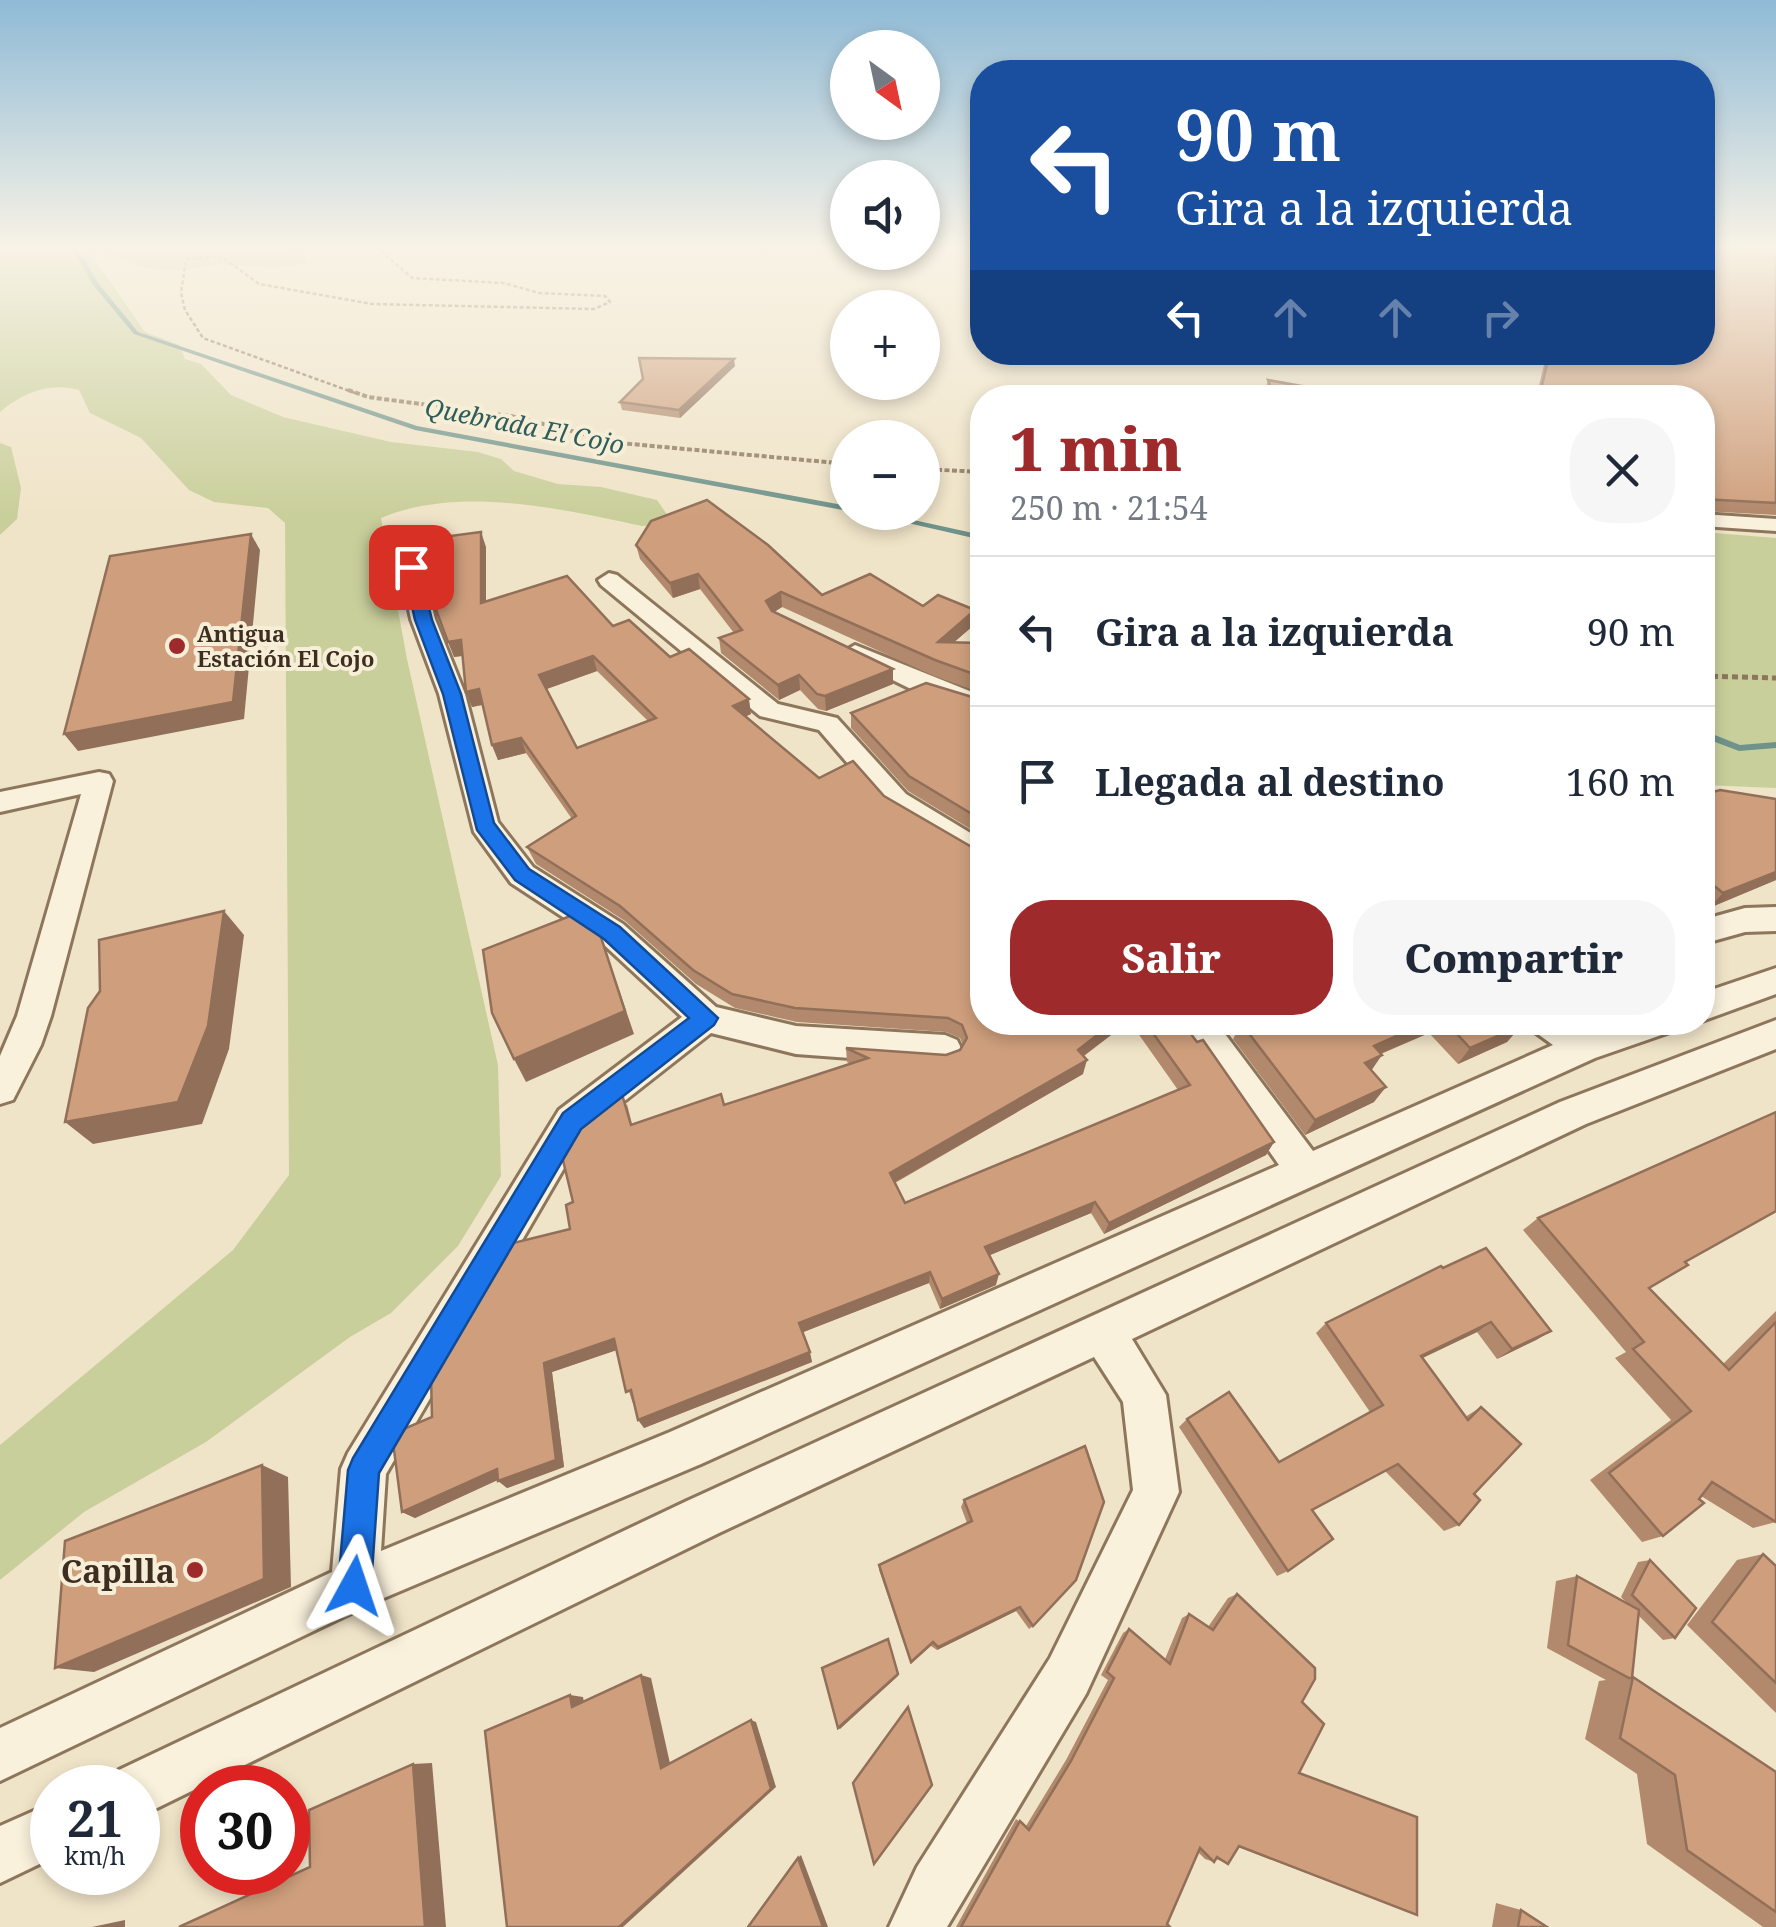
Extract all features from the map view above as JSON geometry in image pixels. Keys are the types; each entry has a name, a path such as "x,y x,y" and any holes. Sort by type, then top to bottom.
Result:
{"street":[{"path":"1715,521 1776,526"},
{"path":"411,567 423,620 452,694 484,825 522,875 612,933 706,1018 796,1040 945,1050"},
{"path":"609,580 769,710 828,724 896,801 970,847"},
{"path":"836,643 924,685 970,701"},
{"path":"892,698 924,685"},
{"path":"828,724 860,711"},
{"path":"0,802 99,781 34,1016 24,1045 0,1089"},
{"path":"1715,928 1745,920 1776,919"},
{"path":"1715,1003 1776,982"},
{"path":"354,1586 364,1470 572,1121 706,1018"},
{"path":"160,1778 703,1516 1573,1113 1776,1034"},
{"path":"1206,1035 1306,1172"},
{"path":"1564,1035 1582,1048"},
{"path":"0,1754 354,1586 685,1448 1582,1048 1620,1035"},
{"path":"918,1927 937,1887 1068,1676 1156,1492 1144,1395 1102,1332"},
{"path":"0,1855 30,1841"}],"path":[{"path":"201,335 368,397 511,416 620,443 830,462"},
{"path":"940,469 970,471"},
{"path":"1715,676 1776,678"}],"green space":[{"path":"0,335 153,335 179,345 185,359 201,364 231,395 283,417 391,442 478,452 501,459 514,471 558,484 601,487 657,500 668,516 654,525 642,526 545,507 477,502 412,508 381,518 407,659 498,1065 501,1176 458,1246 391,1313 350,1337 206,1442 84,1512 0,1580 0,1445 233,1250 289,1175 285,523 268,508 214,502 189,490 141,438 90,413 79,390 57,387 37,391 0,412"},
{"path":"0,443 11,447 21,488 17,519 0,535"},
{"path":"1715,533 1776,538 1776,788 1715,785"}],"building":[{"path":"1715,335 1776,335 1776,503 1715,500 1715,385 1542,385 1547,365 1715,365"},
{"path":"639,358 734,359 679,410 620,402 643,379"},
{"path":"1268,380 1296,385 1270,385"},
{"path":"707,500 768,545 822,595 870,574 923,606 938,595 970,608 970,614 938,642 970,643 970,673 781,592 766,601 772,611 893,669 825,696 817,694 799,675 778,685 719,638 742,630 698,574 670,583 636,545 651,521"},
{"path":"481,532 481,603 567,576 613,626 629,620 670,657 689,649 749,699 733,706 819,778 853,761 884,796 970,846 970,1035 1097,1035 1078,1050 1087,1060 890,1173 905,1203 1190,1085 1154,1035 1192,1035 1197,1042 1203,1040 1274,1142 1109,1223 1095,1202 985,1247 999,1274 942,1299 930,1272 799,1323 810,1352 638,1420 631,1390 626,1392 614,1339 544,1363 556,1460 498,1481 497,1469 402,1512 393,1442 399,1431 432,1417 431,1377 509,1244 570,1229 566,1205 573,1202 562,1156 582,1122 621,1091 631,1125 721,1094 724,1105 868,1058 846,1048 946,1055 960,1050 967,1038 962,1025 948,1018 795,1008 732,994 693,970 620,906 527,847 576,816 521,738 492,745 479,689 466,692 461,640 448,642 431,596 425,554 450,551 450,536","holes":["593,656 656,718 577,748 539,675"]},
{"name":"Antigua Estación El Cojo","path":"251,534 233,702 64,734 110,556"},
{"path":"926,683 970,696 970,813 909,776 851,713"},
{"path":"1715,791 1776,799 1776,872 1723,893 1715,887"},
{"path":"224,911 208,1026 178,1102 65,1122 88,1008 100,991 99,940"},
{"path":"578,913 598,928 625,1011 514,1059 492,1013 483,950"},
{"path":"1250,1035 1399,1035 1374,1046 1382,1055 1365,1063 1386,1087 1315,1120"},
{"path":"1458,1035 1500,1035 1470,1048"},
{"path":"1776,1112 1776,1211 1685,1262 1688,1265 1649,1288 1729,1370 1776,1322 1776,1522 1712,1482 1699,1499 1704,1503 1663,1536 1609,1473 1691,1411 1633,1349 1644,1342 1538,1218"},
{"path":"1486,1248 1551,1331 1512,1349 1491,1322 1421,1356 1468,1420 1481,1407 1521,1444 1474,1494 1480,1500 1459,1525 1398,1464 1312,1510 1333,1539 1288,1571 1187,1419 1229,1392 1279,1462 1383,1405 1326,1323"},
{"path":"1085,1446 1104,1502 1076,1580 1033,1626 1020,1607 938,1647 933,1642 911,1662 879,1565 972,1521 964,1500"},
{"name":"Capilla","path":"262,1465 264,1579 55,1668 65,1541"},
{"path":"1763,1554 1776,1566 1776,1683 1712,1622"},
{"path":"1650,1560 1696,1608 1675,1638 1632,1595"},
{"path":"1577,1576 1639,1610 1632,1678 1568,1645"},
{"path":"1237,1594 1315,1668 1315,1679 1302,1702 1324,1724 1299,1773 1417,1817 1417,1915 1239,1846 1228,1864 1217,1857 1214,1862 1200,1848 1167,1924 1170,1927 961,1927 1020,1821 1029,1830 1071,1761 1114,1678 1107,1672 1129,1629 1170,1664 1189,1614 1213,1630"},
{"path":"888,1639 898,1674 838,1728 822,1668"},
{"path":"641,1675 661,1768 751,1720 771,1789 619,1927 507,1927 485,1731 570,1695 572,1707"},
{"path":"1633,1677 1776,1772 1776,1912 1687,1850 1675,1775 1620,1738"},
{"path":"908,1707 932,1785 874,1864 853,1783"},
{"path":"413,1764 425,1927 179,1927 249,1895 310,1895 310,1810"},
{"path":"798,1858 823,1927 748,1927"},
{"path":"1521,1910 1547,1927 1518,1927"}],"waterway":[{"name":"Quebrada El Cojo","path":"142,335 415,428 830,506"},
{"name":"Quebrada El Cojo","path":"940,529 970,535"},
{"name":"Quebrada El Cojo","path":"1715,738 1739,748 1776,745"}],"place":[{"name":"Antigua Estación El Cojo","path":"177,646"},
{"name":"Capilla","path":"195,1570"}],"route":[{"path":"354,1586 364,1470 572,1121 706,1018 612,933 522,875 484,825 452,694 423,620 411,567"}]}
